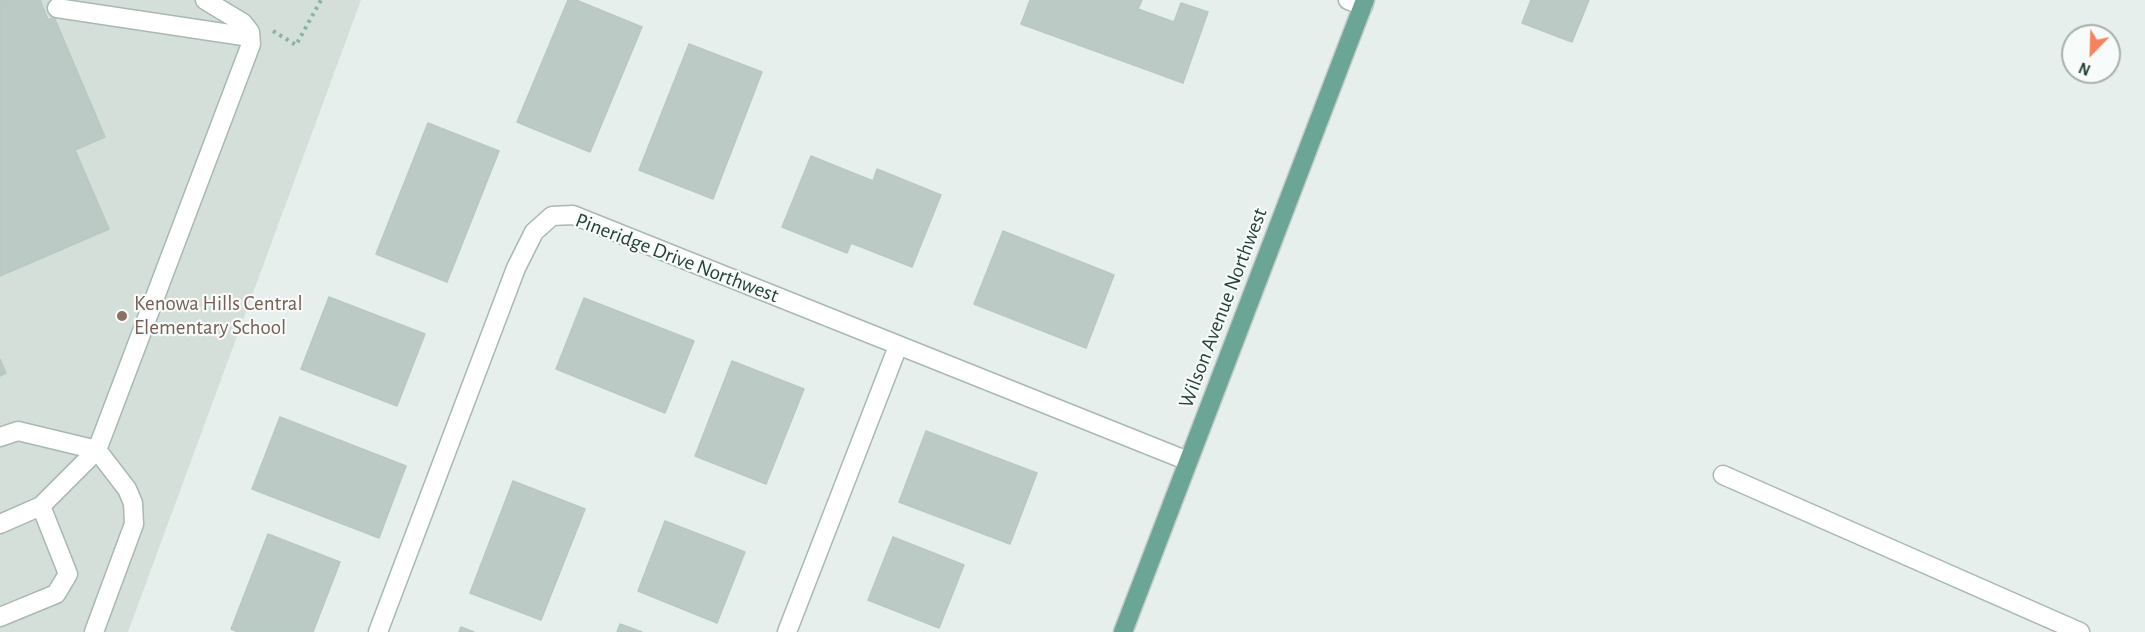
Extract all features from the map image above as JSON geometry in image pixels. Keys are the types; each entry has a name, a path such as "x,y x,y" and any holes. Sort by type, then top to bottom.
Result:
{"main road":[{"name":"Wilson Avenue Northwest","path":"1123,632 1358,2"}],"street":[{"path":"0,524 41,506 97,450 251,44 243,23 205,0"},
{"path":"57,8 250,37"},
{"name":"Pineridge Drive Northwest","path":"378,632 516,268 534,232 552,216 573,215 1188,460"},
{"path":"787,632 898,346"},
{"path":"0,437 18,431 97,450 127,489 133,503 134,524 94,632"},
{"path":"1722,475 2080,632"},
{"path":"0,617 56,594 68,574 41,506"}],"path":[{"path":"269,29 296,45 321,0"}],"shaded area":[{"name":"Kenowa Hills Central Elementary School","path":"0,0 361,0 128,632 0,632"}],"building":[{"path":"0,0 40,0 48,20 54,17 105,137 75,150 109,229 0,276"},
{"path":"568,0 576,0 642,27 590,152 517,122"},
{"path":"1030,0 1142,0 1138,9 1174,22 1181,3 1208,12 1183,83 1021,24"},
{"path":"1531,0 1589,0 1572,42 1522,23"},
{"path":"689,44 762,72 713,199 639,170"},
{"path":"428,123 499,151 447,282 376,254"},
{"path":"811,156 873,181 877,169 941,195 912,267 851,243 847,253 782,227"},
{"path":"1003,231 1114,275 1086,348 974,304"},
{"path":"329,297 425,334 397,406 301,369"},
{"path":"584,298 694,341 665,413 556,369"},
{"path":"0,359 6,373 0,376"},
{"path":"732,361 804,389 766,484 695,456"},
{"path":"280,417 406,466 379,538 252,489"},
{"path":"926,431 1037,473 1010,544 899,502"},
{"path":"513,481 585,509 541,620 470,593"},
{"path":"665,521 745,552 717,623 638,591"},
{"path":"268,534 340,562 313,632 238,632 231,629"},
{"path":"893,537 964,565 939,628 868,600"},
{"path":"620,624 642,632 617,632"},
{"path":"461,627 474,632 459,632"}],"place":[{"name":"Kenowa Hills Central Elementary School","path":"122,316"}]}
